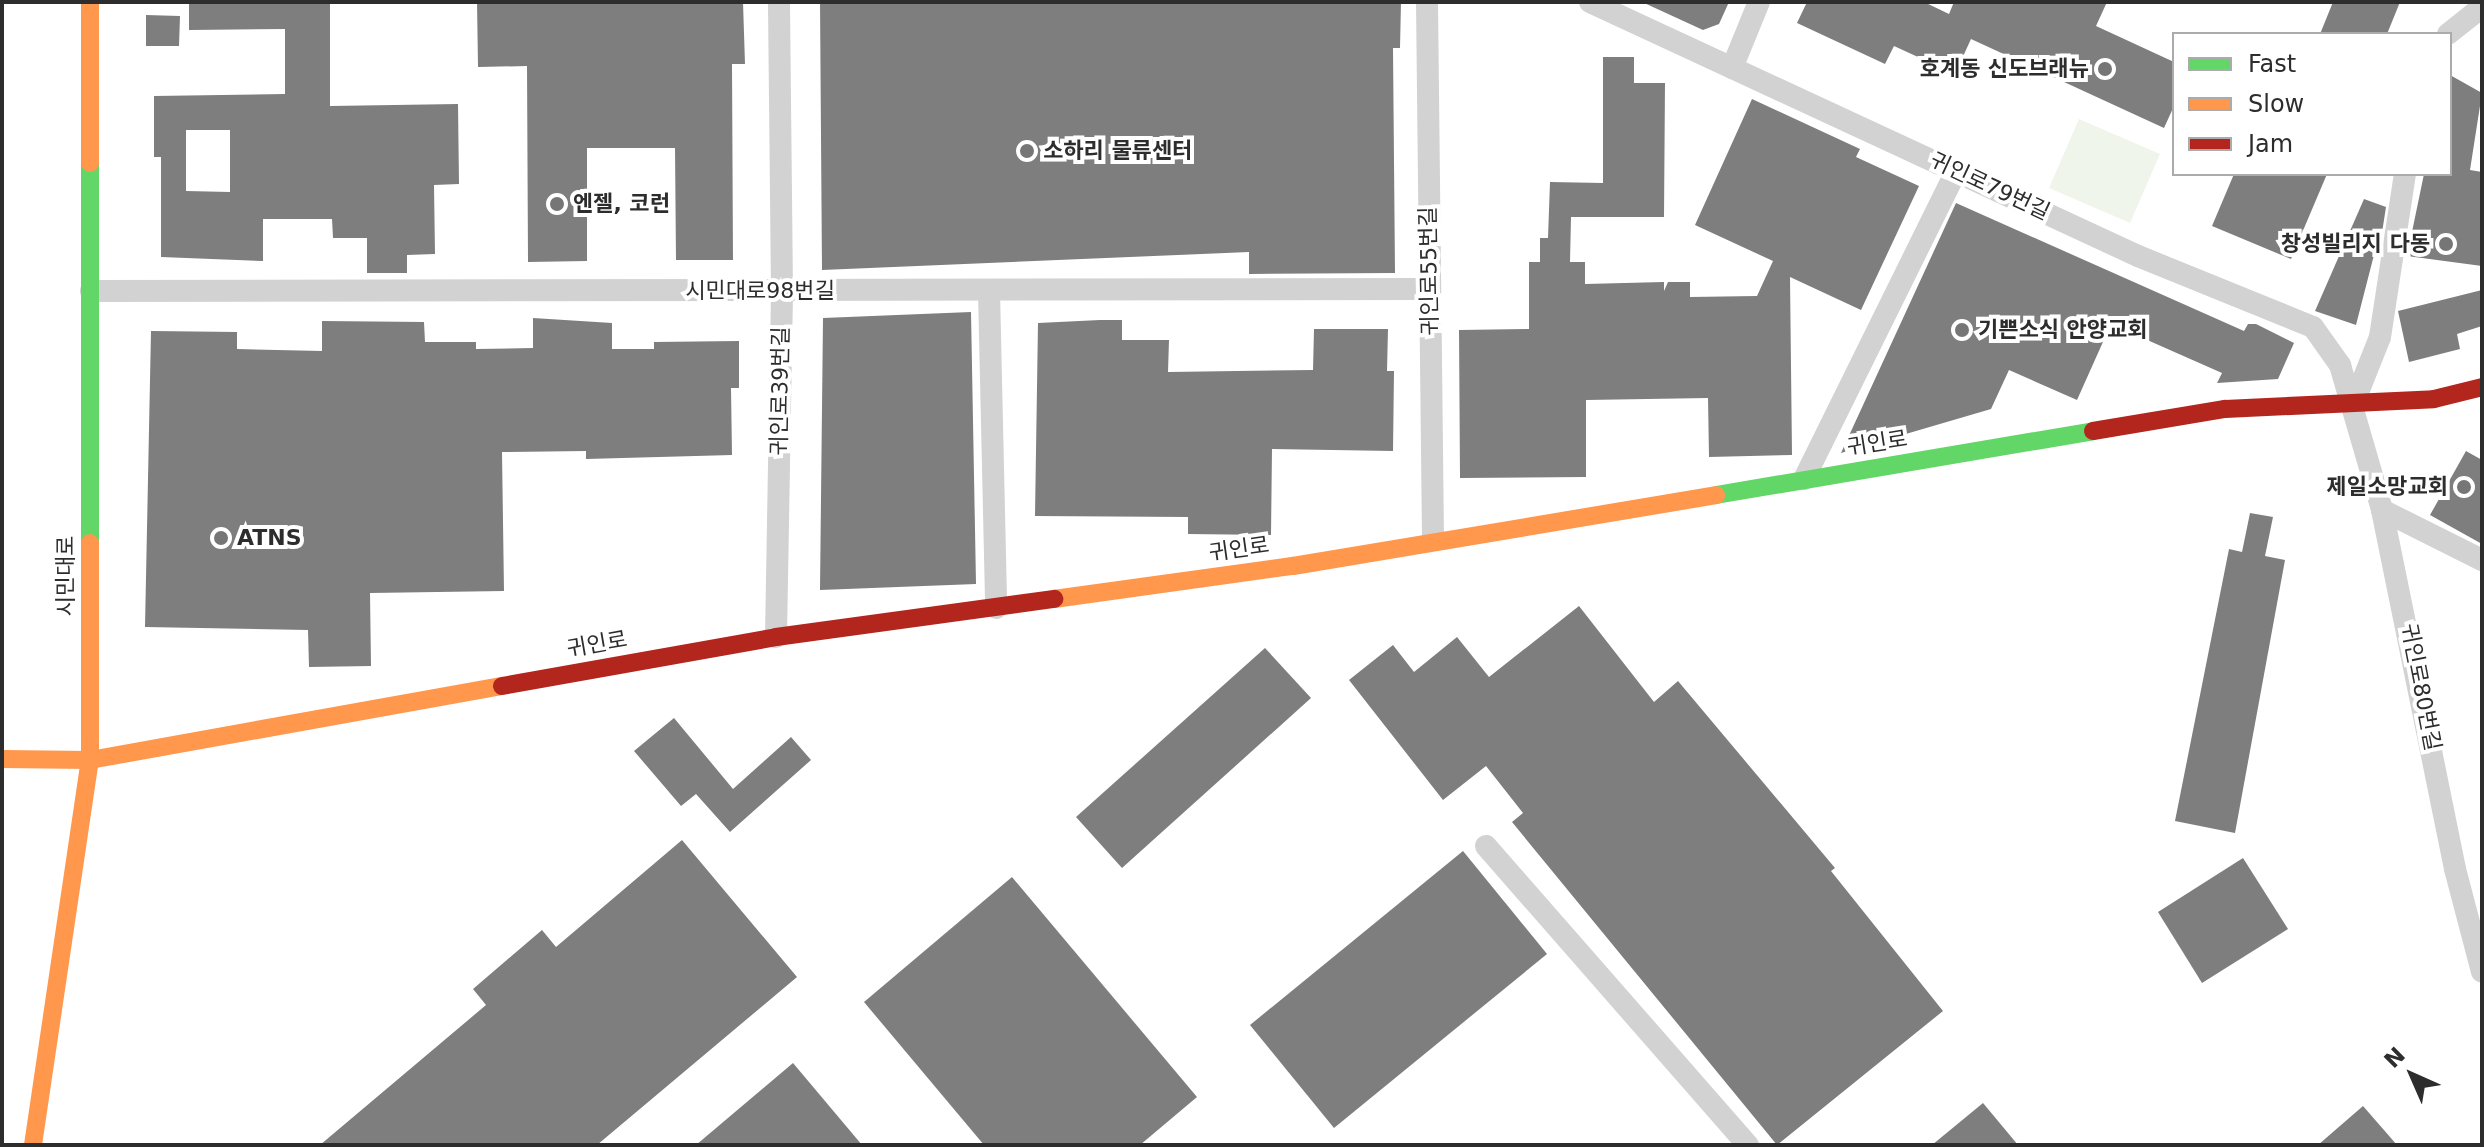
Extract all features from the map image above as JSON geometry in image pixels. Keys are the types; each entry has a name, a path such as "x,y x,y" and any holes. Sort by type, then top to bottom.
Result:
{"street":[{"name":"시민대로","path":"33,1145 90,760 90,2"},
{"name":"귀인로39번길","path":"776,637 782,291 779,2"},
{"name":"귀인로55번길","path":"1427,2 1433,540"},
{"name":"귀인로79번길","path":"1590,2 2138,256 2313,327 2340,365 2353,405"},
{"path":"1732,68 1759,2"},
{"path":"2450,32 2471,8"},
{"path":"1804,479 1957,170"},
{"path":"2353,405 2380,337 2405,176"},
{"name":"시민대로98번길","path":"91,291 1429,289"},
{"path":"989,291 996,608"},
{"name":"귀인로","path":"2,759 90,760 776,637 996,608 1433,540 2225,409 2434,399 2482,387"},
{"name":"귀인로80번길","path":"2353,405 2382,510 2455,869 2482,972"},
{"path":"2382,510 2482,560"},
{"path":"1486,846 1748,1145"}],"shaded area":[{"path":"2079,119 2160,154 2130,223 2049,188"}],"building":[{"path":"189,2 330,2 330,106 458,104 459,184 434,185 435,254 407,255 407,273 367,273 367,238 333,238 332,219 263,219 263,261 161,257 161,157 154,157 154,96 285,94 285,29 189,30","holes":["186,130 230,130 230,192 186,191"]},
{"path":"477,2 743,2 745,64 732,64 733,260 676,260 675,148 587,148 587,261 528,262 527,66 478,67"},
{"name":"소하리 물류센터","path":"820,2 1401,2 1400,48 1393,48 1395,273 1249,274 1249,252 822,270"},
{"path":"1642,2 1729,2 1719,24 1703,30"},
{"name":"호계동 신도브래뉴","path":"1807,2 1924,2 1949,14 1954,2 2107,2 2096,26 2172,61 2172,110 2164,128 1971,39 1955,74 1894,46 1885,64 1797,23"},
{"path":"2333,2 2400,2 2388,32 2321,32"},
{"path":"146,15 180,16 179,46 146,46"},
{"path":"1603,57 1634,57 1634,83 1665,83 1664,217 1571,217 1570,262 1585,262 1585,284 1664,282 1664,291 1668,282 1690,282 1690,297 1757,296 1773,261 1695,225 1752,99 1860,149 1856,157 1919,186 1861,310 1790,277 1792,455 1709,457 1708,398 1586,400 1586,477 1460,478 1459,330 1529,329 1529,262 1540,262 1540,238 1548,238 1550,182 1603,183"},
{"path":"2452,76 2482,93 2470,170 2482,172 2482,266 2407,256 2424,176 2452,176"},
{"path":"2233,176 2326,176 2291,259 2212,226"},
{"path":"2364,199 2386,207 2379,252 2375,251 2356,325 2315,311"},
{"path":"1956,203 2244,331 2248,324 2256,324 2294,343 2278,379 2217,383 2222,373 2111,324 2077,400 2009,370 1991,409 1841,453"},
{"path":"2482,290 2482,326 2457,334 2460,349 2409,362 2398,311"},
{"path":"971,312 976,584 820,590 823,318"},
{"path":"533,318 612,323 612,349 654,349 654,342 739,341 739,388 731,388 732,455 586,459 586,451 502,452 504,591 370,593 371,666 309,667 308,630 145,627 151,331 237,332 237,349 322,351 322,321 424,322 425,342 476,342 476,349 533,348"},
{"path":"1122,320 1122,340 1169,340 1168,372 1313,370 1314,329 1388,329 1387,371 1394,371 1393,451 1272,449 1271,535 1188,534 1188,517 1035,516 1038,323"},
{"name":"제일소망교회","path":"2466,451 2482,460 2482,544 2430,515"},
{"path":"2250,513 2273,517 2265,556 2285,560 2235,833 2175,821 2229,549 2242,552"},
{"path":"1579,606 1654,702 1678,681 1835,868 1831,871 1943,1011 1777,1145 1512,822 1523,813 1486,766 1443,800 1349,680 1393,645 1414,672 1457,637 1489,677"},
{"path":"1265,648 1311,698 1122,868 1076,817"},
{"path":"674,718 733,789 791,737 811,760 730,832 696,794 681,806 634,751"},
{"path":"682,840 797,977 597,1145 320,1145 486,1005 473,989 542,930 556,947"},
{"path":"1463,851 1547,954 1334,1128 1250,1025"},
{"path":"2243,858 2288,929 2202,983 2158,912"},
{"path":"1012,877 1197,1097 1140,1145 984,1145 864,1002"},
{"path":"793,1063 862,1145 696,1145"},
{"path":"1983,1103 2018,1145 1932,1145"},
{"path":"2363,1106 2397,1145 2318,1145"}],"traffic: fast":[{"path":"90,163 90,543"},
{"path":"1716,495 2093,431"}],"traffic: slow":[{"path":"90,2 90,163"},
{"path":"1054,599 1293,566 1716,495"},
{"path":"33,1145 90,760 90,543"},
{"path":"2,759 90,760 502,686"}],"traffic: jam":[{"path":"2093,431 2225,409 2434,399 2482,387"},
{"path":"502,686 776,637 1054,599"}],"place":[{"name":"호계동 신도브래뉴","path":"2105,69"},
{"name":"소하리 물류센터","path":"1027,151"},
{"name":"엔젤, 코런","path":"557,204"},
{"name":"창성빌리지 다동","path":"2446,244"},
{"name":"기쁜소식 안양교회","path":"1962,330"},
{"name":"제일소망교회","path":"2464,487"},
{"name":"ATNS","path":"221,538"}]}
